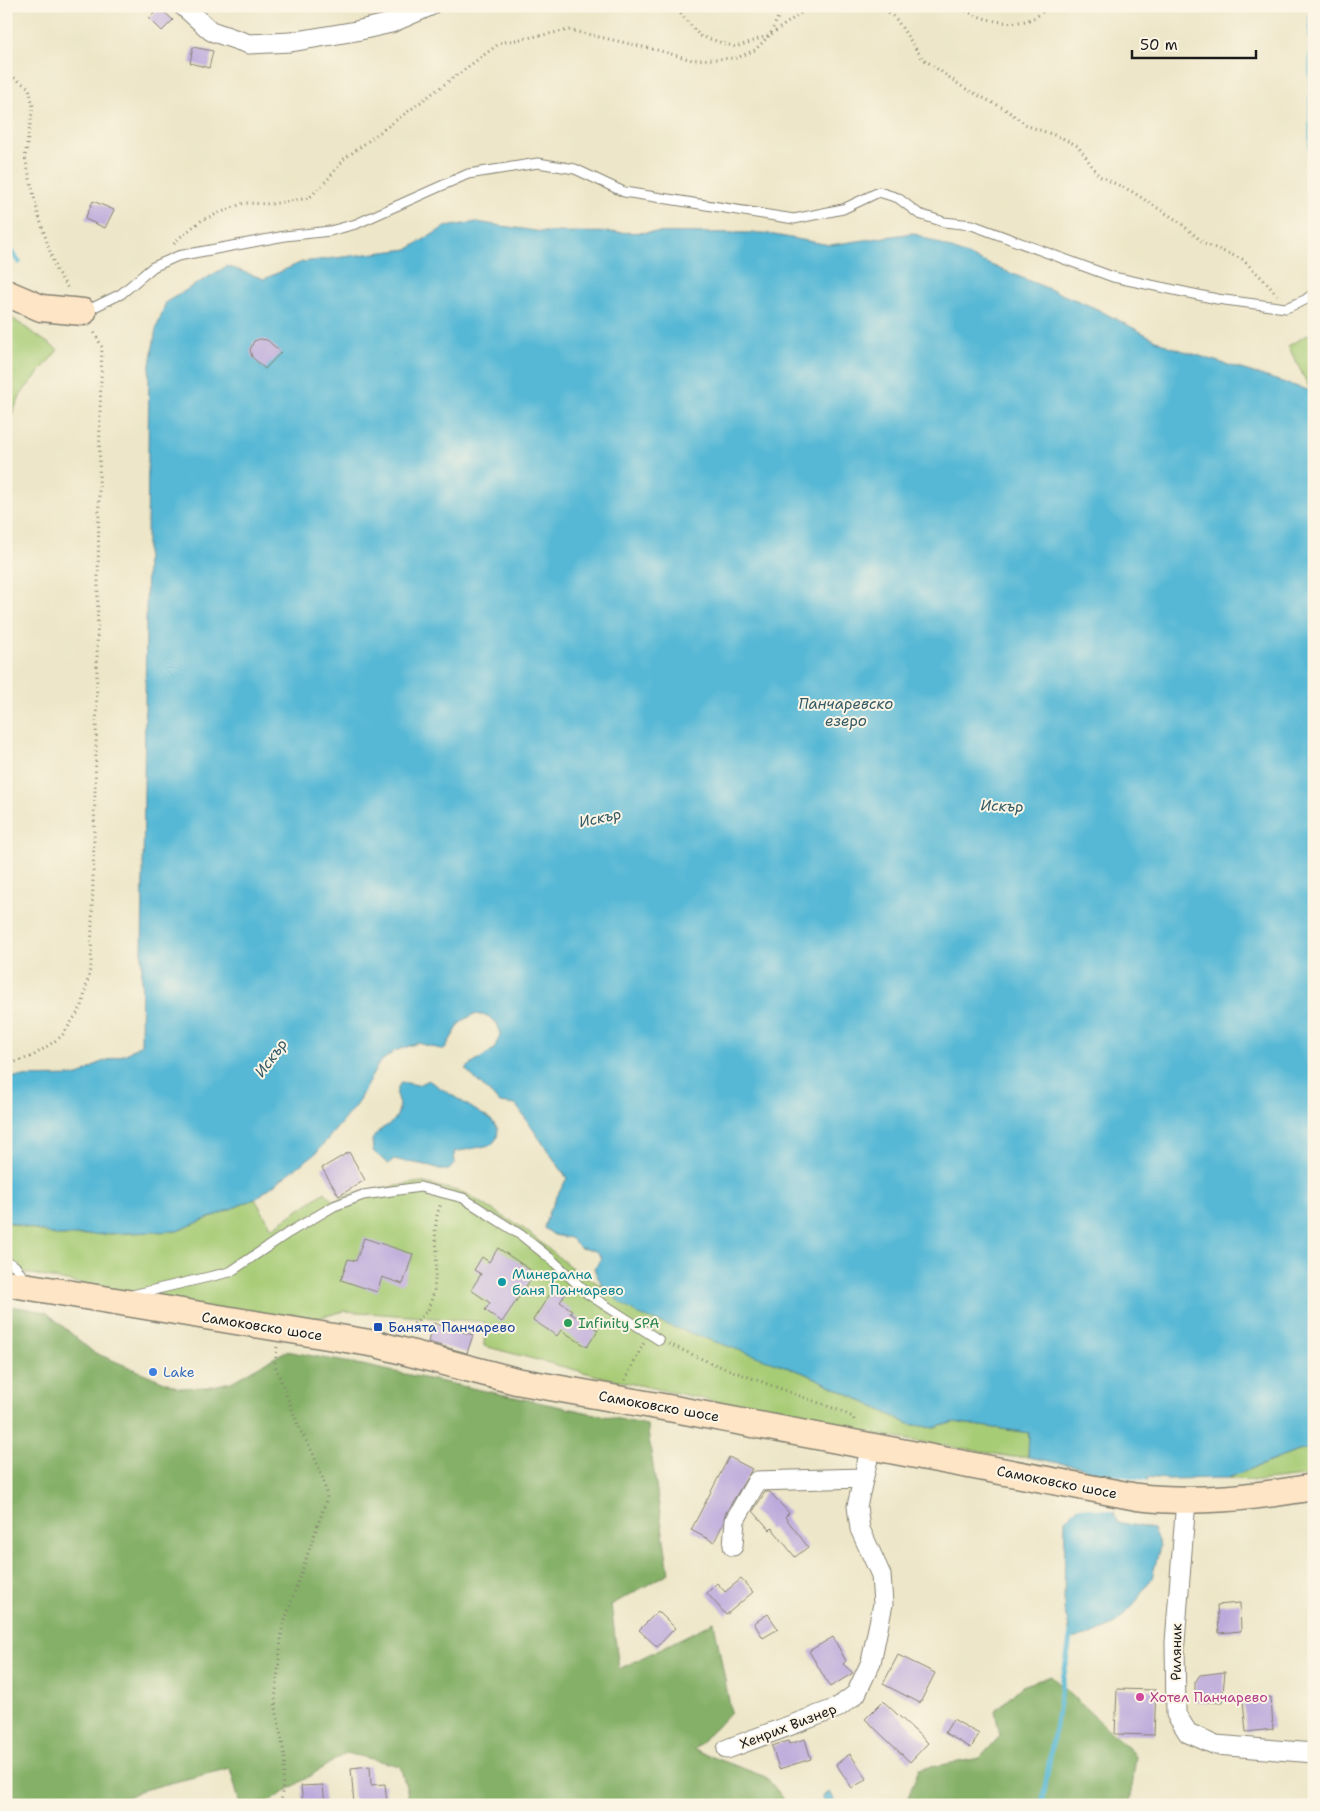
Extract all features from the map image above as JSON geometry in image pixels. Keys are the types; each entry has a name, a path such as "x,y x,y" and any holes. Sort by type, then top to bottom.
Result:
{"main road":[{"path":"6,293 40,308 83,312"},
{"name":"Самоковско шосе","path":"6,1283 391,1348 516,1381 616,1398 1137,1497 1186,1500 1260,1496 1314,1487"}],"street":[{"path":"183,6 212,31 249,44 291,42 356,31 391,23 430,6"},
{"name":"Хенрих Визнер","path":"727,1749 838,1708 856,1694 871,1662 884,1604 880,1575 860,1529 857,1506 871,1446"},
{"path":"733,1546 735,1520 758,1481 862,1478"},
{"name":"Риляник","path":"1186,1500 1175,1642 1176,1714 1188,1732 1216,1745 1314,1752"}],"lane":[{"path":"83,312 121,294 153,267 178,256 285,236 330,231 356,224 468,174 538,162 575,169 624,192 794,219 843,208 879,192 898,198 919,214 944,222 972,225 1113,277 1217,299 1286,308 1305,300 1314,293"},
{"path":"108,1301 230,1272 288,1233 334,1206 363,1196 420,1187 463,1198 521,1235 551,1259 588,1294 659,1340"},
{"path":"6,1261 15,1266 32,1288"}],"path":[{"path":"674,6 700,36 736,47 770,35 783,6"},
{"path":"157,265 179,238 202,220 244,203 271,204 309,198 329,178 344,158 500,43 570,30 692,60 737,58 755,50 770,35 811,6"},
{"path":"880,6 896,19 922,58 964,88 1005,109 1028,126 1060,137 1078,146 1099,176 1131,191 1178,221 1204,244 1242,259 1262,278 1286,308"},
{"path":"956,6 993,21 1015,23 1036,17 1049,6"},
{"path":"6,72 28,88 33,106 24,157 38,214 56,270 83,312 102,347 91,965 82,1006 62,1036 33,1056 6,1065"},
{"path":"391,1348 428,1310 434,1292 437,1251 435,1231 445,1194"},
{"path":"616,1398 648,1333"},
{"path":"659,1340 711,1363 838,1410"},
{"path":"275,1365 300,1430 313,1452 324,1482 327,1498 282,1629 275,1702 285,1759 281,1805"}],"green space":[{"path":"6,314 58,350 21,394 6,427"},
{"path":"1314,331 1314,390 1311,391 1288,346"},
{"path":"421,1182 465,1193 524,1229 573,1269 604,1287 620,1302 807,1374 909,1424 934,1428 954,1422 1029,1433 1028,1457 1013,1457 854,1431 610,1379 484,1346 485,1322 344,1311 307,1321 213,1310 6,1269 6,1222 57,1236 177,1231 255,1199 272,1228 325,1192 333,1201 358,1192"},
{"path":"6,1305 46,1312 93,1352 179,1388 207,1387 231,1382 286,1351 362,1365 647,1425 669,1573 611,1605 619,1669 714,1622 731,1712 694,1750 766,1777 789,1805 411,1805 400,1766 346,1753 264,1805 240,1805 230,1768 139,1791 114,1805 6,1805"},
{"path":"1314,1447 1314,1475 1257,1481 1228,1478 1295,1452"},
{"path":"1051,1676 1136,1755 1130,1805 905,1805 919,1769 980,1758 1000,1736 995,1711 1022,1686"}],"water":[{"name":"Панчаревско езеро","path":"476,222 542,232 763,233 830,245 913,233 1093,307 1168,346 1311,391 1314,390 1314,1447 1295,1452 1228,1478 1167,1479 1148,1477 1147,1481 1114,1512 1117,1522 1153,1529 1160,1546 1152,1578 1133,1606 1114,1625 1091,1635 1070,1639 1064,1609 1065,1520 1079,1506 1085,1468 1028,1457 1029,1433 954,1422 934,1428 909,1424 807,1374 639,1315 612,1295 601,1283 594,1268 602,1258 596,1251 580,1248 570,1238 554,1235 544,1228 549,1211 567,1178 516,1105 500,1103 465,1069 494,1049 500,1035 498,1025 488,1016 474,1014 461,1022 444,1050 418,1043 395,1051 379,1063 356,1105 316,1153 255,1199 177,1231 57,1236 6,1221 6,1077 79,1076 99,1063 126,1054 141,1044 149,371 156,329 166,302 227,266 264,279 302,262 408,249 445,227"},
{"path":"428,1080 491,1120 498,1129 497,1138 491,1145 454,1152 455,1163 449,1170 394,1159 388,1164 373,1151 372,1140 378,1132 397,1116 399,1104 397,1092 401,1082 418,1085"},
{"path":"830,1792 837,1805 827,1805 822,1796"}],"pier":[{"path":"1082,1471 1150,1481 1117,1512 1076,1506"}],"building":[{"path":"160,8 173,20 162,31 149,18"},
{"path":"193,47 213,51 209,68 190,63"},
{"path":"93,201 114,210 105,228 85,219"},
{"path":"260,339 267,340 281,352 265,369 252,357 250,350 254,341"},
{"path":"349,1152 365,1180 339,1196 322,1168"},
{"path":"364,1238 413,1254 403,1284 382,1277 377,1292 341,1280 348,1259 356,1261"},
{"name":"Минерална баня Панчарево","path":"498,1248 535,1273 502,1322 485,1310 490,1303 471,1290 481,1274 474,1270 482,1257 489,1262"},
{"path":"555,1286 566,1293 560,1302 572,1310 570,1313 598,1330 587,1347 561,1330 557,1336 533,1320"},
{"path":"433,1323 473,1335 467,1353 428,1342"},
{"path":"729,1457 752,1469 725,1514 723,1524 714,1542 691,1530"},
{"path":"765,1492 770,1492 789,1513 785,1517 808,1547 795,1557 772,1528 770,1530 753,1511"},
{"path":"741,1579 753,1592 726,1615 707,1593 717,1583 725,1592"},
{"path":"1240,1603 1241,1631 1219,1633 1217,1605"},
{"path":"658,1611 675,1628 657,1647 639,1630"},
{"path":"768,1614 778,1629 763,1638 754,1623"},
{"path":"833,1637 846,1661 843,1664 853,1673 830,1687 809,1651"},
{"path":"898,1655 935,1673 920,1703 883,1684"},
{"path":"1225,1672 1222,1703 1195,1701 1195,1682 1200,1675"},
{"path":"1117,1689 1156,1690 1154,1735 1115,1734"},
{"path":"1271,1697 1273,1729 1246,1732 1243,1700"},
{"path":"883,1701 928,1743 910,1762 865,1719"},
{"path":"953,1719 979,1734 971,1748 945,1733"},
{"path":"805,1739 811,1759 779,1769 772,1746 788,1741 789,1744"},
{"path":"850,1754 867,1779 852,1788 836,1764"},
{"path":"370,1766 371,1785 385,1784 387,1804 354,1805 351,1768"},
{"path":"323,1785 325,1805 303,1805 301,1786"}],"waterway":[{"path":"1311,6 1309,186 1314,195"},
{"path":"6,245 19,262"},
{"path":"1042,1805 1071,1633"}],"place":[{"name":"Минерална баня Панчарево","path":"502,1282"},
{"name":"Infinity SPA","path":"568,1323"},
{"name":"Банята Панчарево","path":"378,1327"},
{"name":"Lake","path":"153,1372"},
{"name":"Хотел Панчарево","path":"1140,1697"}],"water label":[{"name":"Искър","path":"1002,806"},
{"name":"Искър","path":"600,818"},
{"name":"Искър","path":"271,1058"}]}
